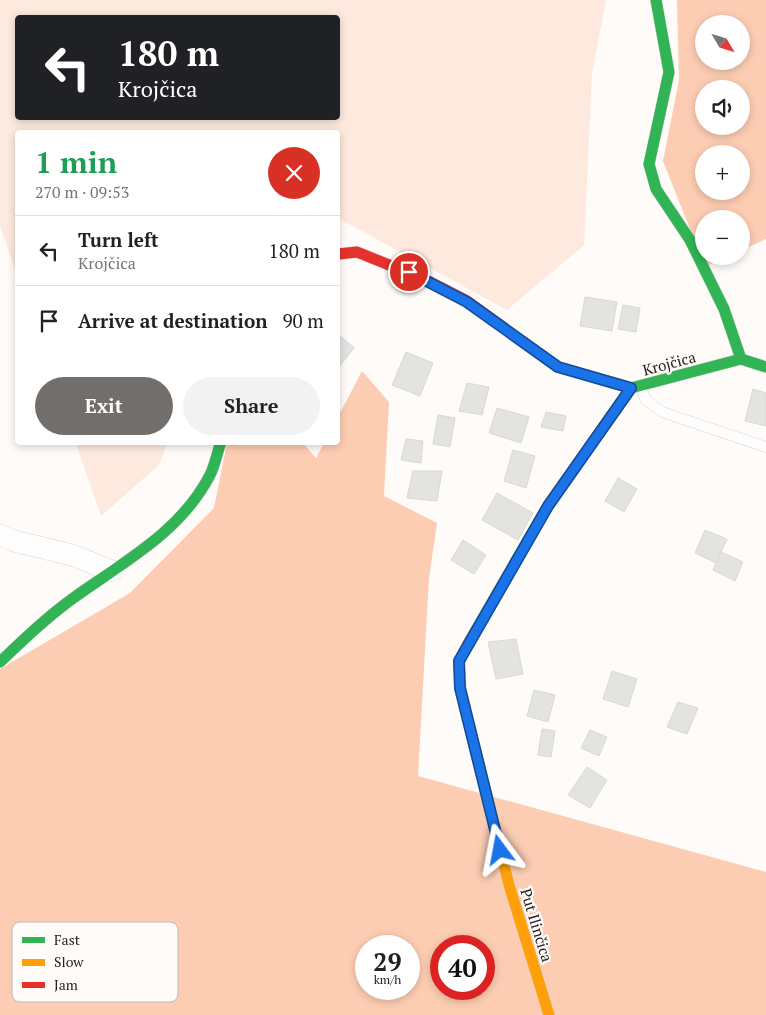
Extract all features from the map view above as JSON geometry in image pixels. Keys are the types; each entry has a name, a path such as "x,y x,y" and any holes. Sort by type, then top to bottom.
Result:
{"street":[{"path":"656,0 669,72 649,164 656,188 690,240 724,309 741,360 766,367"},
{"name":"Krojčica","path":"340,254 357,252 426,280 467,302 558,367 636,387 741,360"},
{"name":"Put Ilinčica","path":"549,1015 509,885 460,688 459,661 548,506 636,387"},
{"path":"0,662 48,617 158,540 182,517 211,478 220,445"},
{"path":"0,535 14,541 72,555 112,571"}],"lane":[{"path":"636,387 645,399 662,412 766,447"}],"shaded area":[{"path":"0,0 606,0 592,74 584,245 507,310 340,219 340,130 15,130 15,270 0,226"},
{"path":"677,0 766,0 766,239 750,246 750,210 695,210 695,242 663,161 679,80"},
{"path":"362,371 389,402 384,496 437,523 429,578 418,776 766,872 766,1015 0,1015 0,669 130,593 214,508 227,445 305,445 316,458 323,445 340,445 340,413"},
{"path":"77,445 166,445 159,465 101,516"}],"building":[{"path":"585,297 617,302 612,331 580,326"},
{"path":"623,305 640,308 636,332 618,329"},
{"path":"340,336 354,348 340,366"},
{"path":"406,352 433,363 420,396 392,385"},
{"path":"467,383 489,387 482,415 459,411"},
{"path":"753,389 766,393 766,426 745,421"},
{"path":"497,408 529,417 521,443 489,433"},
{"path":"546,412 566,416 563,431 541,427"},
{"path":"438,415 455,418 450,447 433,444"},
{"path":"406,439 423,441 421,463 401,460"},
{"path":"513,450 535,456 526,488 504,481"},
{"path":"413,471 442,471 437,501 407,498"},
{"path":"618,478 637,489 624,512 605,501"},
{"path":"497,493 533,513 518,540 482,520"},
{"path":"705,530 727,539 716,563 695,553"},
{"path":"463,540 486,555 474,574 451,560"},
{"path":"721,552 743,562 735,581 713,570"},
{"path":"516,639 523,674 496,679 488,642"},
{"path":"612,671 637,679 628,707 603,699"},
{"path":"534,690 555,695 548,722 527,716"},
{"path":"678,702 698,708 687,734 667,727"},
{"path":"542,729 555,731 551,757 538,755"},
{"path":"590,730 607,737 599,756 581,748"},
{"path":"587,767 607,780 590,808 568,795"}],"traffic: fast":[{"path":"656,0 669,72 649,164 656,189 690,240 724,309 741,359"},
{"path":"500,325 558,367 631,388 741,359 766,367"},
{"path":"468,644 548,506 631,388"},
{"path":"0,662 62,606 130,559 167,530 198,495 212,471 220,445"}],"traffic: slow":[{"path":"468,644 459,661 460,688 509,885 549,1015"}],"traffic: jam":[{"path":"340,254 357,252 426,280 467,301 500,325"}],"route":[{"path":"409,272 467,302 509,330 558,367 631,388 548,506 509,577 459,661 460,688 500,850"}]}
